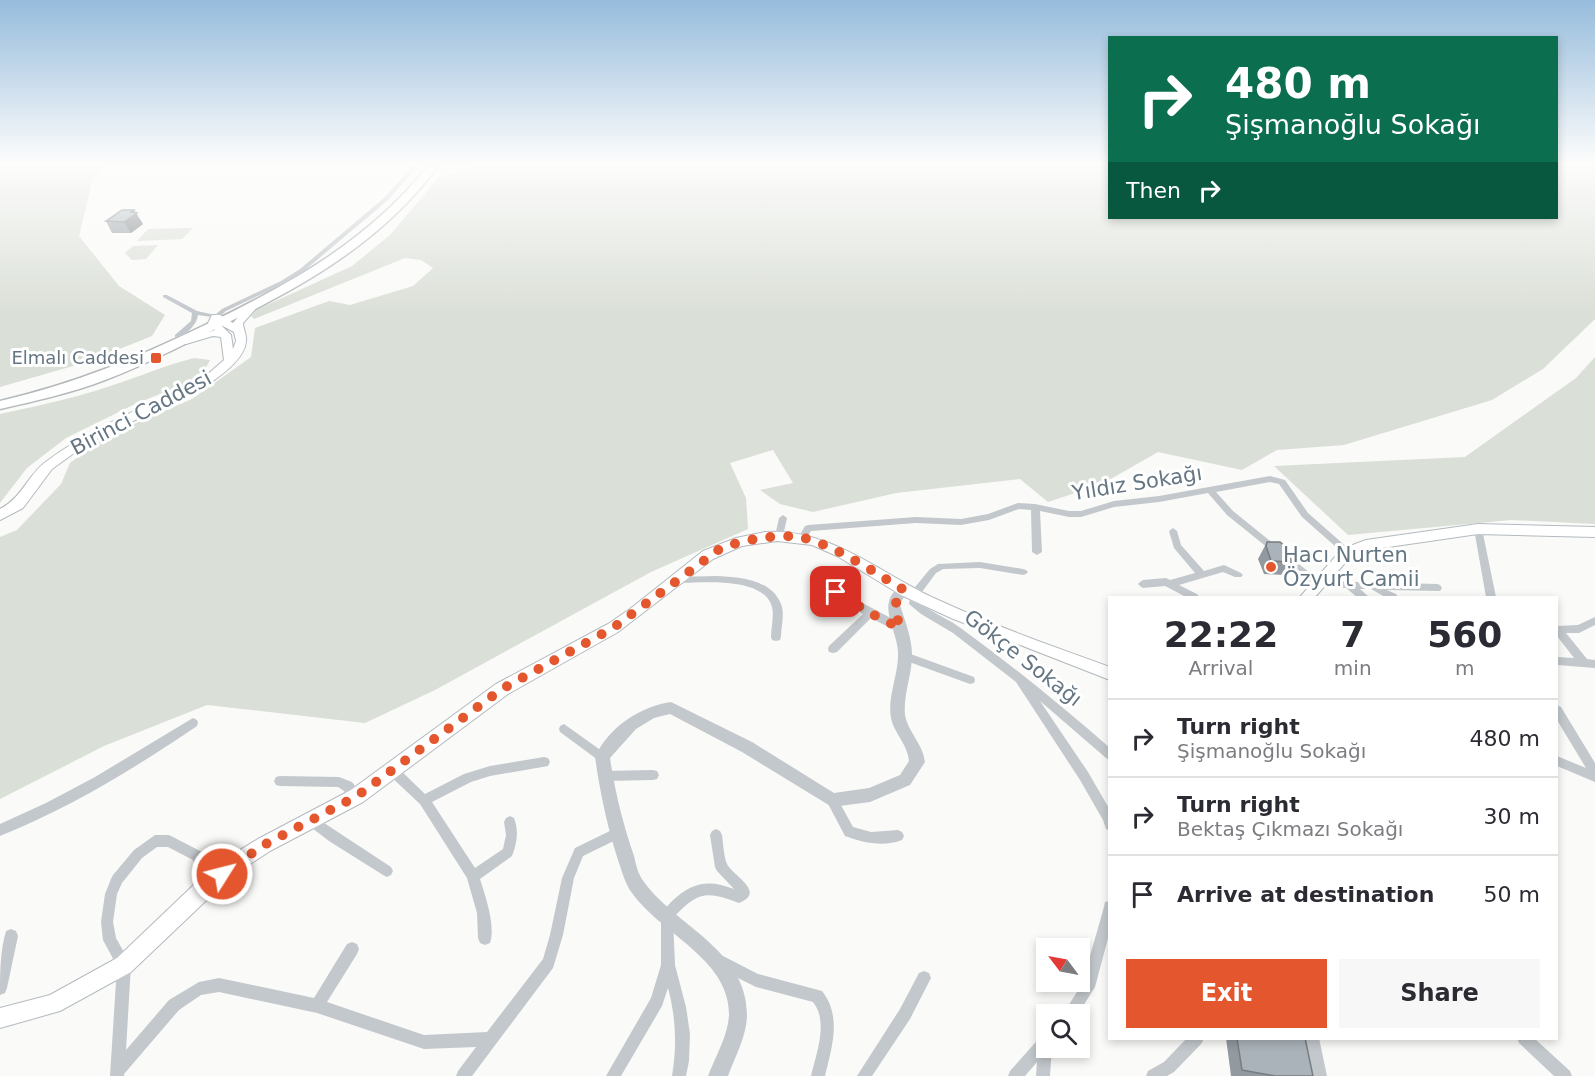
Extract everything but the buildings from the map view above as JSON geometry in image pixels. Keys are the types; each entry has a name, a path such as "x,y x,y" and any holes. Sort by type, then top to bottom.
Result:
{"highway":[{"path":"0,405 93,380 156,353 218,321 316,264 377,215"},
{"path":"0,399 90,375 288,289 326,266 387,215"}],"main road":[{"name":"Birinci Caddesi","path":"0,515 18,505 48,466 84,440 205,382 239,348 241,341 238,322 254,305"},
{"path":"218,321 238,332"},
{"path":"156,353 204,335 226,335 218,321"},
{"name":"Birinci Caddesi","path":"226,335 229,359"},
{"path":"1308,596 1347,552 1366,544 1478,529 1595,532"},
{"path":"0,1018 53,1004 124,965 207,885 264,845 357,796 502,689 613,628 721,548 742,541 779,536 801,538 857,563 909,593 1108,673"}],"street":[{"path":"165,296 218,321 224,310 283,282 302,270 367,215"},
{"path":"177,336 194,322 195,312"},
{"name":"Yıldız Sokağı","path":"801,538 808,528 916,520 961,522 989,518 1006,509 1018,506 1081,514 1114,504 1256,481 1278,480 1290,492 1305,515 1347,552"},
{"path":"1209,490 1230,513 1318,584 1437,588"},
{"path":"1035,507 1037,552"},
{"path":"779,536 783,518"},
{"path":"1478,529 1491,596"},
{"path":"1173,531 1177,546 1202,574"},
{"path":"832,800 870,795 904,780 914,769 917,754 899,719 898,698 905,656 894,605 896,598 909,593 940,566 980,565 1023,572"},
{"path":"1143,585 1171,583 1224,568 1238,575"},
{"path":"675,580 735,580 758,586 771,595 777,606 776,637"},
{"path":"1171,583 1192,596"},
{"path":"1349,586 1363,596"},
{"path":"1373,586 1391,596"},
{"path":"836,592 900,628"},
{"name":"Gökçe Sokağı","path":"909,593 914,604 957,630 1014,673 1108,753"},
{"path":"833,649 870,613"},
{"path":"1558,630 1579,629 1595,621"},
{"path":"1558,630 1589,664"},
{"path":"905,656 970,680"},
{"path":"1558,661 1589,664"},
{"path":"1014,673 1084,776 1108,818"},
{"path":"718,1076 738,1017 737,996 729,979 711,956 637,887 618,833 604,776 602,757 619,733 637,719 658,709 671,708 747,747 832,800 849,831 871,838 898,836"},
{"path":"1558,712 1576,744 1594,769"},
{"path":"0,830 60,804 193,723"},
{"path":"564,729 602,757"},
{"path":"1558,761 1594,769"},
{"path":"424,800 468,778 490,771 544,762"},
{"path":"392,770 424,800 473,876 483,913 485,938"},
{"path":"604,776 653,775"},
{"path":"280,782 339,782 348,786 357,796"},
{"path":"312,820 333,837 387,871"},
{"path":"473,876 508,852 512,835 510,822"},
{"path":"462,1076 548,963 556,943 570,873 579,852 618,833"},
{"path":"679,1076 684,1052 680,1005 668,965 667,916 692,892 706,888 724,891 739,897 743,894 742,888 721,867 716,835"},
{"path":"118,1073 124,965 110,940 107,922 111,894 117,879 138,854 155,841 169,841 198,856 207,885"},
{"path":"1077,1004 1088,987 1108,914"},
{"path":"0,988 11,936"},
{"path":"317,1006 352,949"},
{"path":"711,956 756,980 817,996 822,1000 827,1009 825,1045 818,1076"},
{"path":"613,1076 657,1001 668,965"},
{"path":"864,1076 905,1014 924,978"},
{"path":"118,1073 174,1005 199,989 219,985 317,1006 424,1042 489,1039"},
{"path":"1153,1076 1169,1067 1195,1040"},
{"path":"1312,1040 1320,1076"},
{"path":"1526,1040 1565,1076"},
{"path":"1015,1076 1036,1052"},
{"path":"1043,1076 1045,1058"}],"shaded area":[{"path":"0,215 84,215 79,236 119,286 165,315 152,336 87,362 0,387"},
{"path":"407,215 1108,215 1108,219 1558,219 1558,215 1595,215 1595,319 1543,369 1492,400 1344,445 1277,450 1242,470 1158,452 1102,484 1048,502 1020,479 896,493 813,512 780,504 760,490 793,483 773,450 730,463 746,498 748,529 651,572 435,690 365,723 207,705 104,746 0,799 0,537 17,530 61,484 70,463 106,436 192,399 251,357 255,328 329,301 350,305 413,286 433,268 421,260 405,258 254,319 251,316 256,310 352,266 390,235"},
{"path":"193,228 182,239 137,241 148,229"},
{"path":"158,245 146,259 132,260 125,253 133,246"},
{"path":"1595,357 1595,524 1511,520 1348,535 1274,466 1465,457 1576,378"},
{"path":"194,358 210,360 201,377 133,405 66,438 27,468 0,503 0,414 94,391"}],"place":[{"name":"Elmalı Caddesi","path":"156,358"},
{"name":"Hacı Nurten Özyurt Camii","path":"1271,567"}],"route":[{"path":"222,874 264,845 357,796 502,689 613,628 708,555 721,548 742,541 779,536 801,538 828,548 904,590 896,598 894,605 900,628 836,592"}]}
